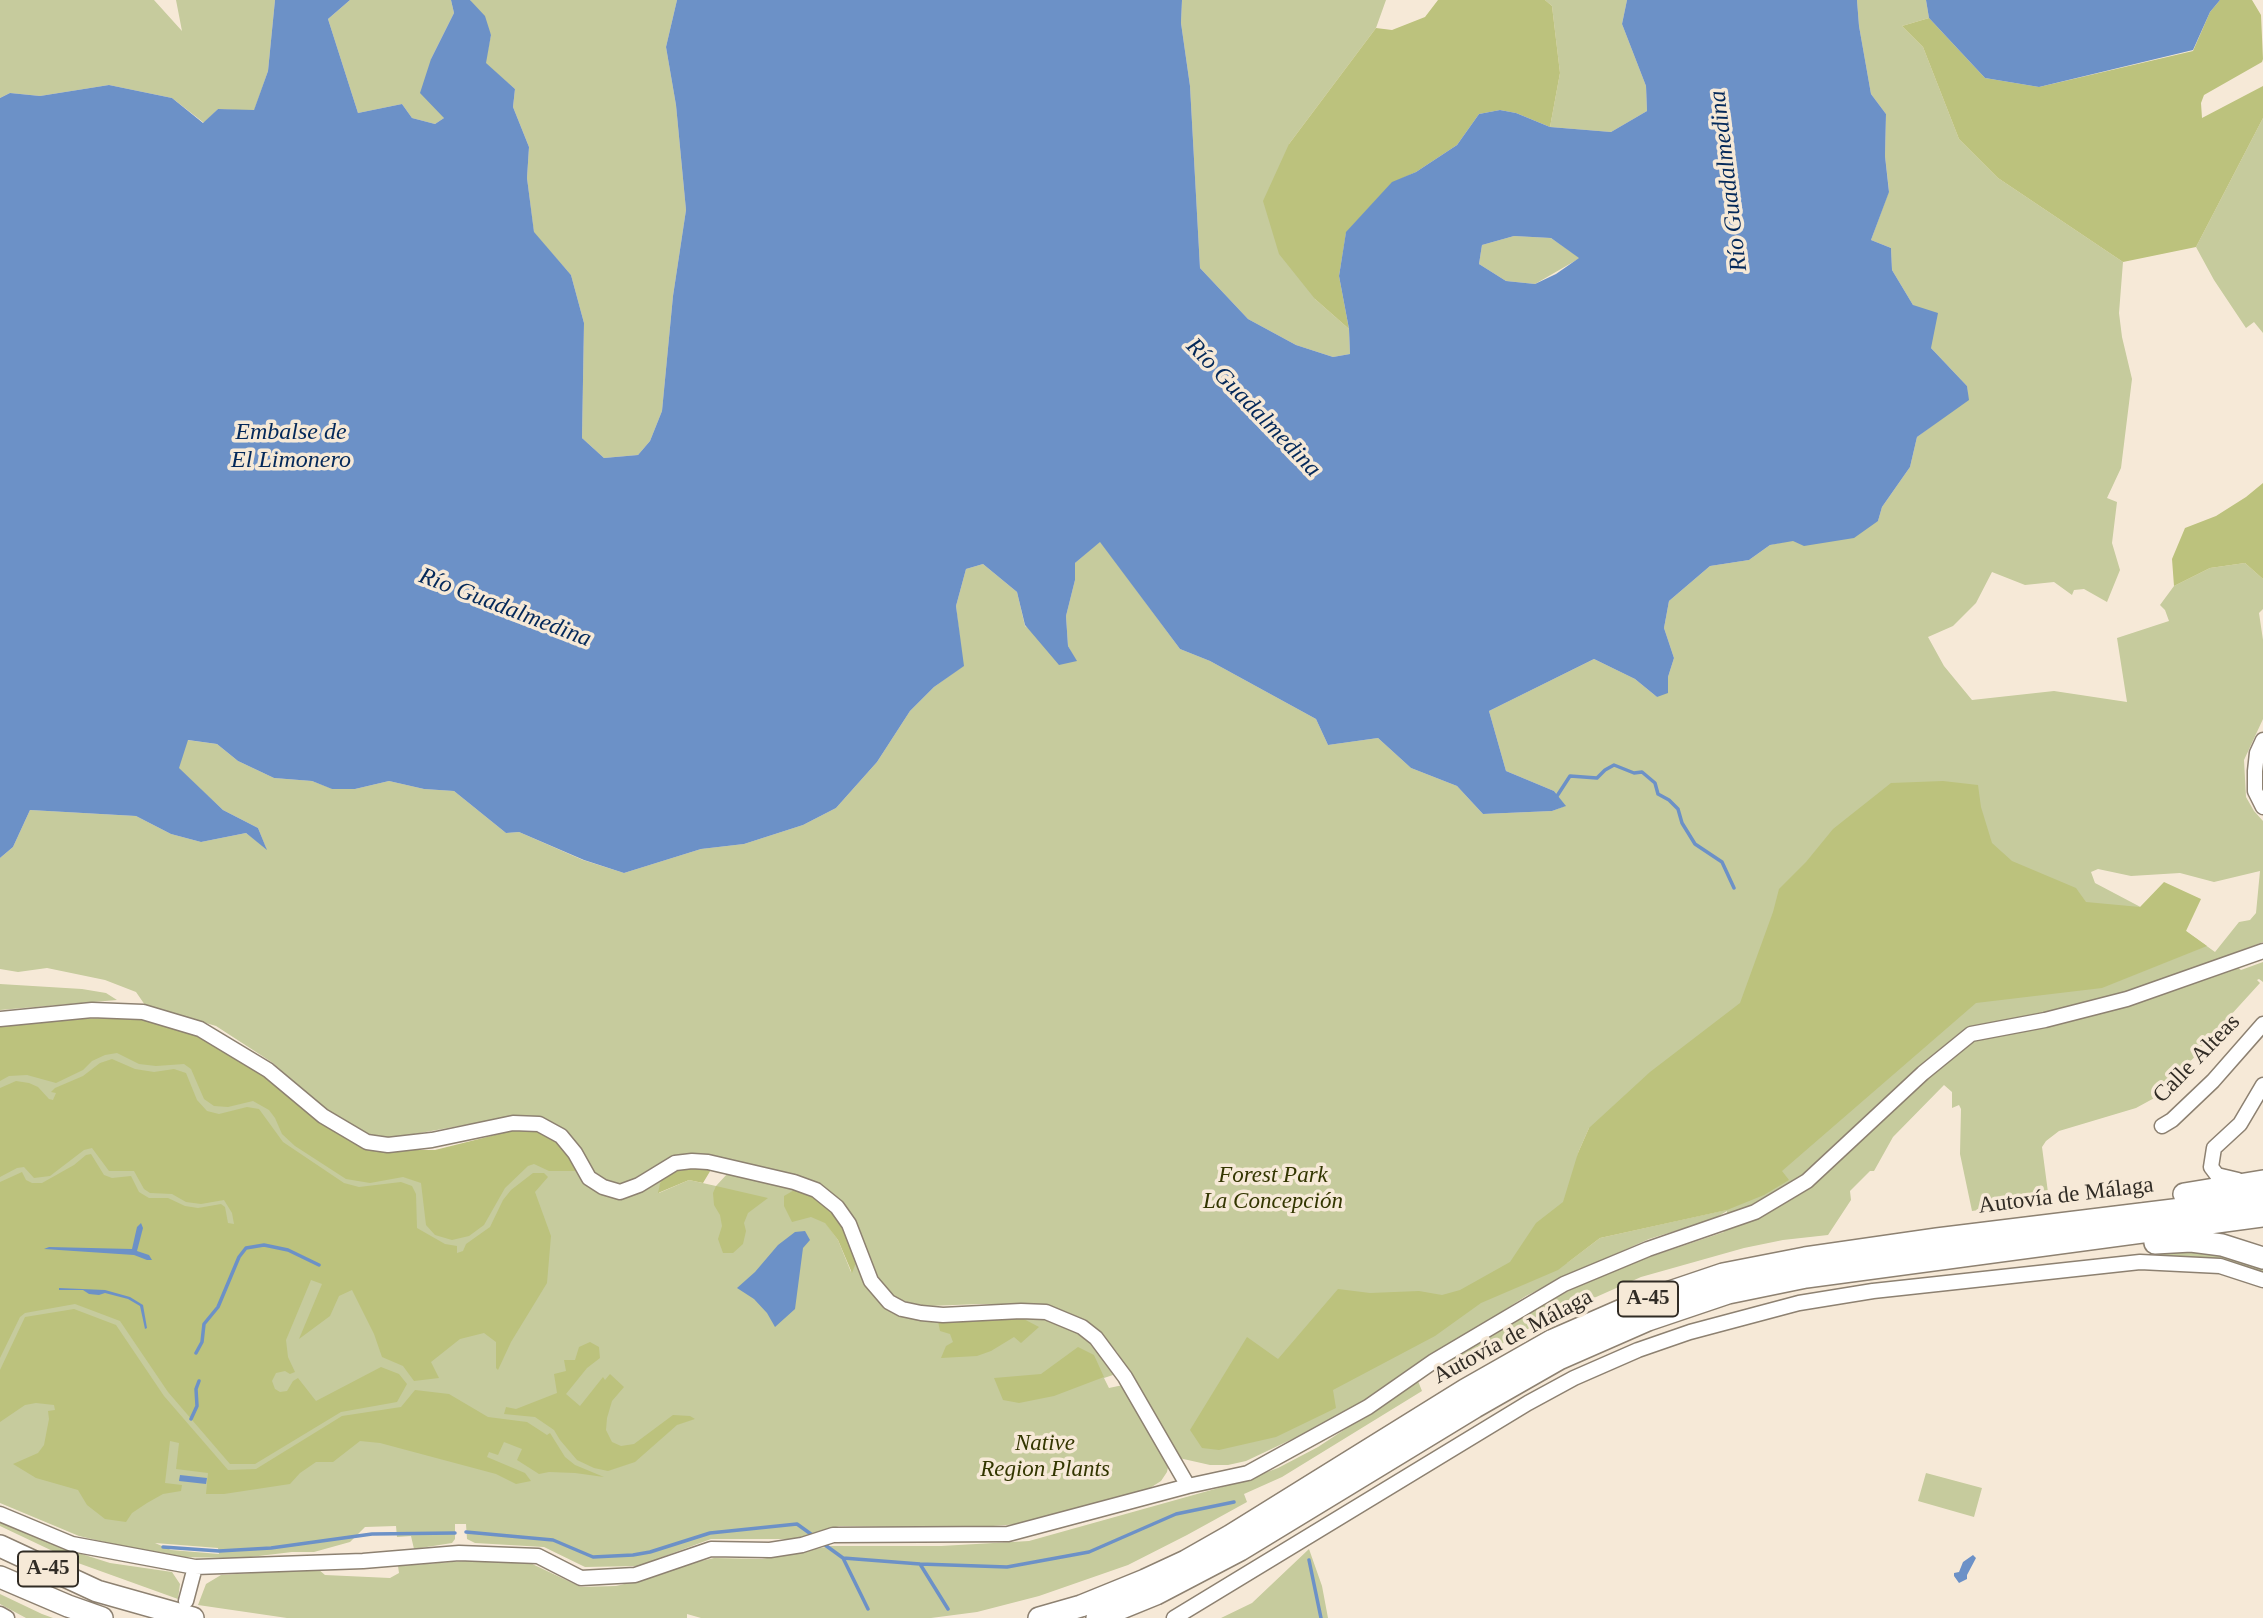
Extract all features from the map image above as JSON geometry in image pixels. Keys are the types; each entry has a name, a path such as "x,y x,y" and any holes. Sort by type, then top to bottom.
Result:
{"highway":[{"path":"1099,1608 1140,1570 1219,1527 1466,1373 1565,1320 1651,1285 1715,1262 1786,1249 2263,1181"},
{"name":"Autovía de Málaga","path":"1099,1608 1230,1536 1465,1390 1553,1340 1640,1302 1723,1274 1805,1258 2263,1199"},
{"name":"Autovía de Málaga","path":"1039,1618 1099,1608 1156,1594 1240,1550 1559,1359 1648,1320 1728,1293 1806,1277 2263,1216"},
{"path":"2119,1236 2154,1244 2191,1241 2222,1245 2263,1258"},
{"name":"A-45","path":"0,1546 97,1591 190,1610"},
{"name":"A-45","path":"0,1577 102,1618"}],"street":[{"path":"2263,740 2257,753 2255,771 2255,791 2263,807"},
{"path":"2255,771 2263,755"},
{"path":"0,1514 85,1547 195,1567 363,1561 459,1553 538,1556 581,1578 635,1575 711,1549 770,1550 802,1545 834,1535 1008,1534 1188,1486 1248,1473 1368,1407 1434,1361 1564,1284 1648,1248 1755,1212 1807,1181 1923,1073 1971,1034 2045,1020 2127,999 2263,951"},
{"path":"0,1019 92,1010 143,1012 200,1028 268,1070 323,1116 367,1142 388,1145 432,1140 513,1123 539,1124 561,1136 575,1153 589,1178 603,1187 620,1192 639,1185 675,1163 692,1161 733,1167 816,1190 837,1207 849,1224 871,1281 889,1302 902,1308 932,1314 1046,1312 1082,1327 1096,1338 1125,1377 1188,1486"},
{"name":"Calle Alteas","path":"2162,1126 2172,1120 2213,1081 2263,1024"},
{"path":"2241,1185 2238,1180 2217,1175 2211,1167 2214,1148 2240,1124 2263,1085"},
{"path":"1174,1618 1528,1403 1574,1378 1638,1350 1690,1332 1799,1303 2140,1262 2220,1266 2263,1280"},
{"path":"190,1610 195,1567"},
{"path":"0,1614 7,1618"}],"green space":[{"path":"0,0 154,0 182,31 176,0 275,0 268,71 254,111 218,109 204,123 172,98 109,85 40,96 10,93 0,98"},
{"path":"350,0 451,0 454,13 431,59 444,118 435,124 412,118 402,104 358,113 328,19"},
{"path":"470,0 677,0 666,47 676,105 686,210 673,296 662,411 650,441 638,455 604,458 582,438 584,323 571,275 534,233 527,178 529,147 513,107 515,89 485,63 491,35"},
{"path":"1182,0 1386,0 1376,28 1289,144 1315,299 1349,329 1350,354 1333,357 1296,345 1248,319 1200,268 1190,86 1181,23"},
{"path":"1438,0 1545,0 1552,6 1560,73 1550,127 1516,113 1500,110 1479,114 1457,145 1416,172 1392,183 1346,233 1339,276 1349,329 1315,299 1279,254 1263,201 1289,144 1376,28 1392,30 1425,17"},
{"path":"1545,0 1627,0 1622,24 1646,86 1647,111 1611,132 1550,127 1560,73 1552,6"},
{"name":"Forest Park La Concepción","path":"1857,0 1926,0 1929,18 1902,26 1923,47 1959,139 1998,178 2123,262 2119,313 2132,379 2121,468 2107,498 2117,502 2112,543 2120,570 2107,602 2084,589 2074,590 2072,595 2054,582 2025,585 1992,572 1976,603 1953,626 1928,637 1944,666 1972,700 2054,691 2127,702 2117,638 2169,621 2160,605 2174,586 2210,568 2245,563 2263,579 2263,609 2259,613 2263,640 2263,719 2244,760 2246,797 2263,821 2263,942 2223,957 2241,970 2263,962 2263,982 2257,980 2260,983 2199,1053 2158,1091 2158,1096 2136,1108 2059,1131 2046,1141 2042,1147 2049,1200 1972,1211 1960,1154 1961,1109 1959,1105 1952,1108 1952,1092 1944,1085 1893,1137 1874,1171 1870,1171 1850,1191 1851,1200 1828,1235 1744,1248 1641,1277 1540,1322 1446,1376 1437,1369 1531,1311 1582,1284 1632,1263 1724,1232 1727,1211 1714,1219 1649,1239 1526,1296 1339,1417 1246,1461 1210,1465 1179,1458 1117,1352 1089,1324 1073,1315 1037,1305 929,1306 910,1303 890,1295 878,1278 849,1210 833,1194 813,1181 706,1157 616,1184 604,1181 593,1173 573,1142 559,1127 536,1116 515,1116 392,1138 366,1134 327,1112 273,1063 216,1026 145,1005 136,992 105,980 47,968 18,972 0,969 0,858 13,847 30,810 136,816 171,834 201,842 246,833 266,848 258,828 223,810 178,768 187,740 217,744 238,761 274,778 312,781 333,789 355,789 389,781 424,789 454,791 506,833 519,832 583,860 624,873 701,849 744,844 803,825 836,808 877,762 910,711 934,687 963,666 956,606 966,569 983,564 1017,592 1025,626 1076,661 1068,646 1066,616 1075,580 1075,563 1100,541 1180,649 1210,661 1316,719 1328,745 1378,738 1411,768 1457,786 1483,814 1552,811 1565,806 1554,791 1506,771 1489,711 1594,659 1635,679 1657,697 1674,658 1664,628 1669,601 1710,566 1749,560 1770,545 1878,521 1882,507 1910,467 1917,437 1968,399 1967,386 1931,348 1913,305 1892,270 1891,248 1871,240 1889,191 1885,156 1886,114 1871,94","holes":["2098,869 2131,876 2180,873 2214,882 2260,871 2256,913 2250,920 2239,922 2215,952 2186,931 2095,883 2091,872","1589,1128 1726,1210 1600,1238 1567,1263 1578,1153"]},
{"path":"2220,0 2252,0 2261,15 2263,59 2204,95 2201,103 2202,118 2263,86 2263,118 2196,247 2123,262 1998,178 1959,139 1923,47 1902,26 1929,18 1985,78 2039,87 2193,51 2210,12"},
{"path":"2263,118 2263,333 2254,322 2246,328 2196,247"},
{"path":"1514,236 1551,238 1580,258 1535,284 1506,281 1479,264 1482,245"},
{"path":"2263,483 2263,579 2245,563 2210,568 2174,586 2172,559 2185,528 2216,516"},
{"path":"1943,781 1978,785 1981,807 1992,843 2012,861 2076,888 2086,902 2140,907 2164,882 2201,899 2186,931 2207,946 2102,988 1976,1003 1782,1171 1789,1180 1764,1195 1727,1210 1600,1238 1558,1270 1481,1303 1435,1336 1333,1390 1336,1408 1276,1437 1219,1450 1202,1448 1190,1430 1247,1337 1278,1359 1338,1289 1370,1293 1419,1291 1442,1295 1460,1290 1510,1262 1536,1223 1563,1202 1589,1128 1650,1072 1740,1003 1779,889 1833,829 1891,783"},
{"path":"0,984 82,989 106,993 117,1000 0,1010"},
{"path":"62,1019 148,1020 200,1035 385,1150 435,1150 515,1130 530,1129 560,1144 571,1158 576,1171 549,1171 534,1164 528,1166 505,1188 484,1225 469,1236 452,1240 435,1235 426,1225 421,1183 403,1177 370,1183 346,1179 295,1146 282,1134 269,1110 253,1101 228,1107 214,1106 204,1099 191,1069 184,1064 139,1064 117,1053 92,1061 83,1070 56,1083 27,1075 9,1076 0,1081 0,1026"},
{"name":"Native Region Plants","path":"149,1023 370,1170 504,1146 558,1170 576,1171 587,1186 604,1194 661,1179 659,1193 689,1180 716,1186 728,1173 796,1189 814,1207 838,1240 851,1272 857,1260 876,1299 892,1313 938,1321 1018,1316 1055,1321 1079,1332 1102,1350 1116,1374 1104,1378 1109,1388 1123,1385 1169,1462 1167,1472 1161,1481 1150,1488 1032,1523 967,1528 839,1526 798,1539 711,1539 638,1566 585,1567 544,1547 475,1543 467,1539 466,1524 455,1524 455,1539 452,1543 414,1549 411,1536 397,1537 396,1526 365,1527 350,1542 314,1552 242,1558 168,1557 79,1536 0,1503 0,1035","holes":["155,1543 218,1548 219,1554 171,1550"]},
{"path":"112,1059 135,1069 154,1072 174,1069 186,1073 197,1100 207,1111 219,1114 247,1107 259,1109 283,1142 344,1183 359,1187 401,1182 412,1186 416,1194 417,1228 445,1244 457,1246 457,1253 463,1251 466,1244 490,1227 511,1190 533,1173 544,1173 548,1177 535,1192 551,1236 547,1283 511,1342 498,1370 496,1342 484,1333 460,1339 431,1362 439,1378 414,1381 403,1366 382,1357 352,1290 339,1296 330,1316 299,1339 322,1284 311,1280 286,1340 288,1357 295,1372 276,1373 272,1381 275,1389 280,1392 287,1391 298,1378 316,1401 381,1367 399,1374 407,1384 397,1402 341,1412 255,1464 230,1464 168,1392 120,1321 75,1304 25,1313 20,1317 0,1358 0,1182 22,1172 26,1180 42,1183 91,1154 104,1175 112,1178 131,1176 139,1192 149,1198 168,1198 185,1206 198,1208 221,1204 225,1207 228,1223 234,1224 232,1213 224,1200 201,1204 186,1202 172,1194 150,1193 144,1189 134,1171 109,1171 92,1148 84,1150 50,1176 34,1178 24,1167 0,1177 0,1088 16,1081 29,1083 53,1100 56,1093 51,1092 55,1088"},
{"path":"693,1167 712,1168 703,1183 689,1180 658,1193 661,1179 678,1170"},
{"path":"716,1186 768,1198 748,1213 744,1223 746,1231 743,1244 733,1253 723,1253 718,1239 722,1226 714,1205 713,1193"},
{"path":"796,1189 821,1198 842,1224 857,1260 852,1273 838,1240 825,1223 811,1217 792,1222 784,1206 784,1196"},
{"path":"2187,1249 2229,1255 2263,1265 2263,1273 2226,1261 2158,1257 2159,1251"},
{"path":"74,1309 116,1325 164,1396 228,1470 256,1469 342,1416 401,1407 415,1390 449,1394 488,1417 527,1422 547,1435 550,1433 565,1457 575,1465 604,1477 575,1473 539,1474 517,1460 522,1449 504,1442 498,1455 489,1452 487,1457 525,1473 531,1481 516,1484 496,1474 380,1443 360,1441 333,1462 316,1462 290,1484 224,1494 206,1494 208,1473 176,1469 179,1443 170,1441 165,1483 182,1485 181,1491 163,1494 147,1503 132,1513 126,1522 105,1519 87,1505 78,1490 36,1478 13,1464 38,1453 44,1445 48,1411 55,1410 54,1405 25,1405 0,1422 0,1370 25,1317"},
{"path":"1018,1316 1039,1327 1021,1343 1014,1337 977,1356 941,1358 946,1346 953,1342 950,1334 940,1331 938,1321"},
{"path":"590,1342 599,1347 600,1358 587,1368 566,1394 580,1406 603,1377 605,1380 610,1374 624,1387 612,1401 607,1418 606,1430 612,1442 621,1446 634,1444 673,1415 695,1419 677,1425 635,1462 608,1471 577,1460 554,1430 535,1417 504,1414 506,1407 516,1409 557,1393 554,1374 566,1371 564,1360 575,1360 579,1347"},
{"path":"1078,1347 1094,1355 1104,1377 1054,1396 1019,1403 1003,1400 994,1378 1041,1374"},
{"path":"1418,1381 1422,1391 1282,1477 1244,1494 1247,1502 1187,1535 1128,1565 1039,1596 977,1612 931,1618 701,1618 687,1614 687,1618 287,1618 198,1605 206,1584 221,1575 318,1569 325,1575 390,1578 399,1573 398,1566 466,1561 528,1562 581,1587 616,1586 714,1558 762,1559 831,1546 941,1546 1029,1541 1240,1482 1278,1468 1318,1447"},
{"path":"1926,1473 1982,1488 1974,1517 1918,1501"},
{"path":"0,1519 69,1550 110,1563 172,1572 180,1584 178,1599 78,1563 0,1526"},
{"path":"1309,1549 1322,1586 1328,1618 1221,1618 1252,1603"},
{"path":"0,1594 53,1618 26,1618 0,1604"}],"water":[{"name":"Embalse de El Limonero","path":"275,0 350,0 328,19 358,113 402,104 412,118 435,124 444,118 420,93 431,59 454,13 451,0 470,0 485,16 491,35 486,63 515,89 513,107 529,147 527,178 534,232 571,275 584,323 582,438 604,458 638,455 650,441 662,411 673,296 686,210 676,105 666,47 677,0 1182,0 1181,23 1190,86 1200,268 1248,319 1296,345 1333,357 1350,354 1349,329 1339,276 1346,232 1392,182 1416,172 1457,145 1479,114 1500,110 1516,113 1550,127 1611,132 1647,111 1646,86 1622,24 1627,0 1857,0 1871,94 1886,114 1885,156 1889,192 1871,240 1891,248 1892,270 1913,305 1938,313 1931,348 1967,386 1969,400 1917,437 1910,467 1882,507 1878,521 1854,538 1804,546 1793,541 1770,545 1749,560 1710,566 1669,601 1664,628 1674,658 1668,677 1668,693 1657,697 1635,679 1594,659 1489,711 1506,771 1554,791 1566,806 1552,811 1483,814 1457,786 1411,768 1378,738 1328,745 1316,719 1210,661 1180,649 1100,542 1075,563 1075,580 1066,616 1068,646 1077,661 1059,665 1025,625 1017,592 983,564 966,569 956,606 964,666 934,687 910,711 877,762 836,808 803,825 744,844 701,849 624,873 584,860 519,832 506,833 454,791 424,789 389,781 355,789 332,789 312,781 274,778 238,761 217,744 188,740 179,768 223,810 258,828 267,850 246,833 201,842 171,834 136,816 30,810 13,847 0,858 0,98 10,93 40,96 109,85 172,98 203,123 218,109 254,110 268,71","holes":["1514,236 1551,238 1579,258 1535,284 1506,281 1479,264 1482,245"]},
{"path":"1926,0 2220,0 2210,12 2193,50 2039,87 1985,78 1929,18"},
{"path":"141,1223 143,1228 137,1251 149,1255 152,1260 134,1255 44,1249 132,1249 137,1227"},
{"path":"805,1231 810,1240 803,1248 795,1309 775,1327 754,1299 737,1288 778,1245 795,1232"},
{"path":"59,1288 105,1290 130,1297 143,1305 147,1328 145,1329 140,1306 128,1299 105,1293 89,1294 83,1290"},
{"path":"180,1475 207,1478 206,1484 179,1481"},
{"path":"1973,1555 1976,1558 1967,1579 1959,1583 1954,1573 1959,1572 1963,1562"}],"waterway":[{"path":"1557,796 1570,776 1597,778 1614,765 1634,773 1642,772 1655,783 1658,794 1678,809 1682,823 1695,844 1722,862 1734,888"},
{"path":"196,1353 202,1342 204,1324 218,1307 239,1257 246,1248 264,1245 288,1250 319,1265"},
{"path":"191,1419 197,1406 196,1389 199,1381"},
{"path":"821,1542 843,1558 1007,1567 1089,1552 1176,1514 1234,1502"},
{"path":"466,1532 553,1540 593,1557 650,1552 710,1533 797,1524 815,1537"},
{"path":"163,1547 219,1551 271,1548 372,1534 455,1533"},
{"path":"843,1558 868,1609"},
{"path":"1309,1560 1321,1618"},
{"path":"920,1564 948,1609"}],"water label":[{"name":"Río Guadalmedina","path":"1729,181"},
{"name":"Río Guadalmedina","path":"1253,408"},
{"name":"Río Guadalmedina","path":"505,608"}]}
